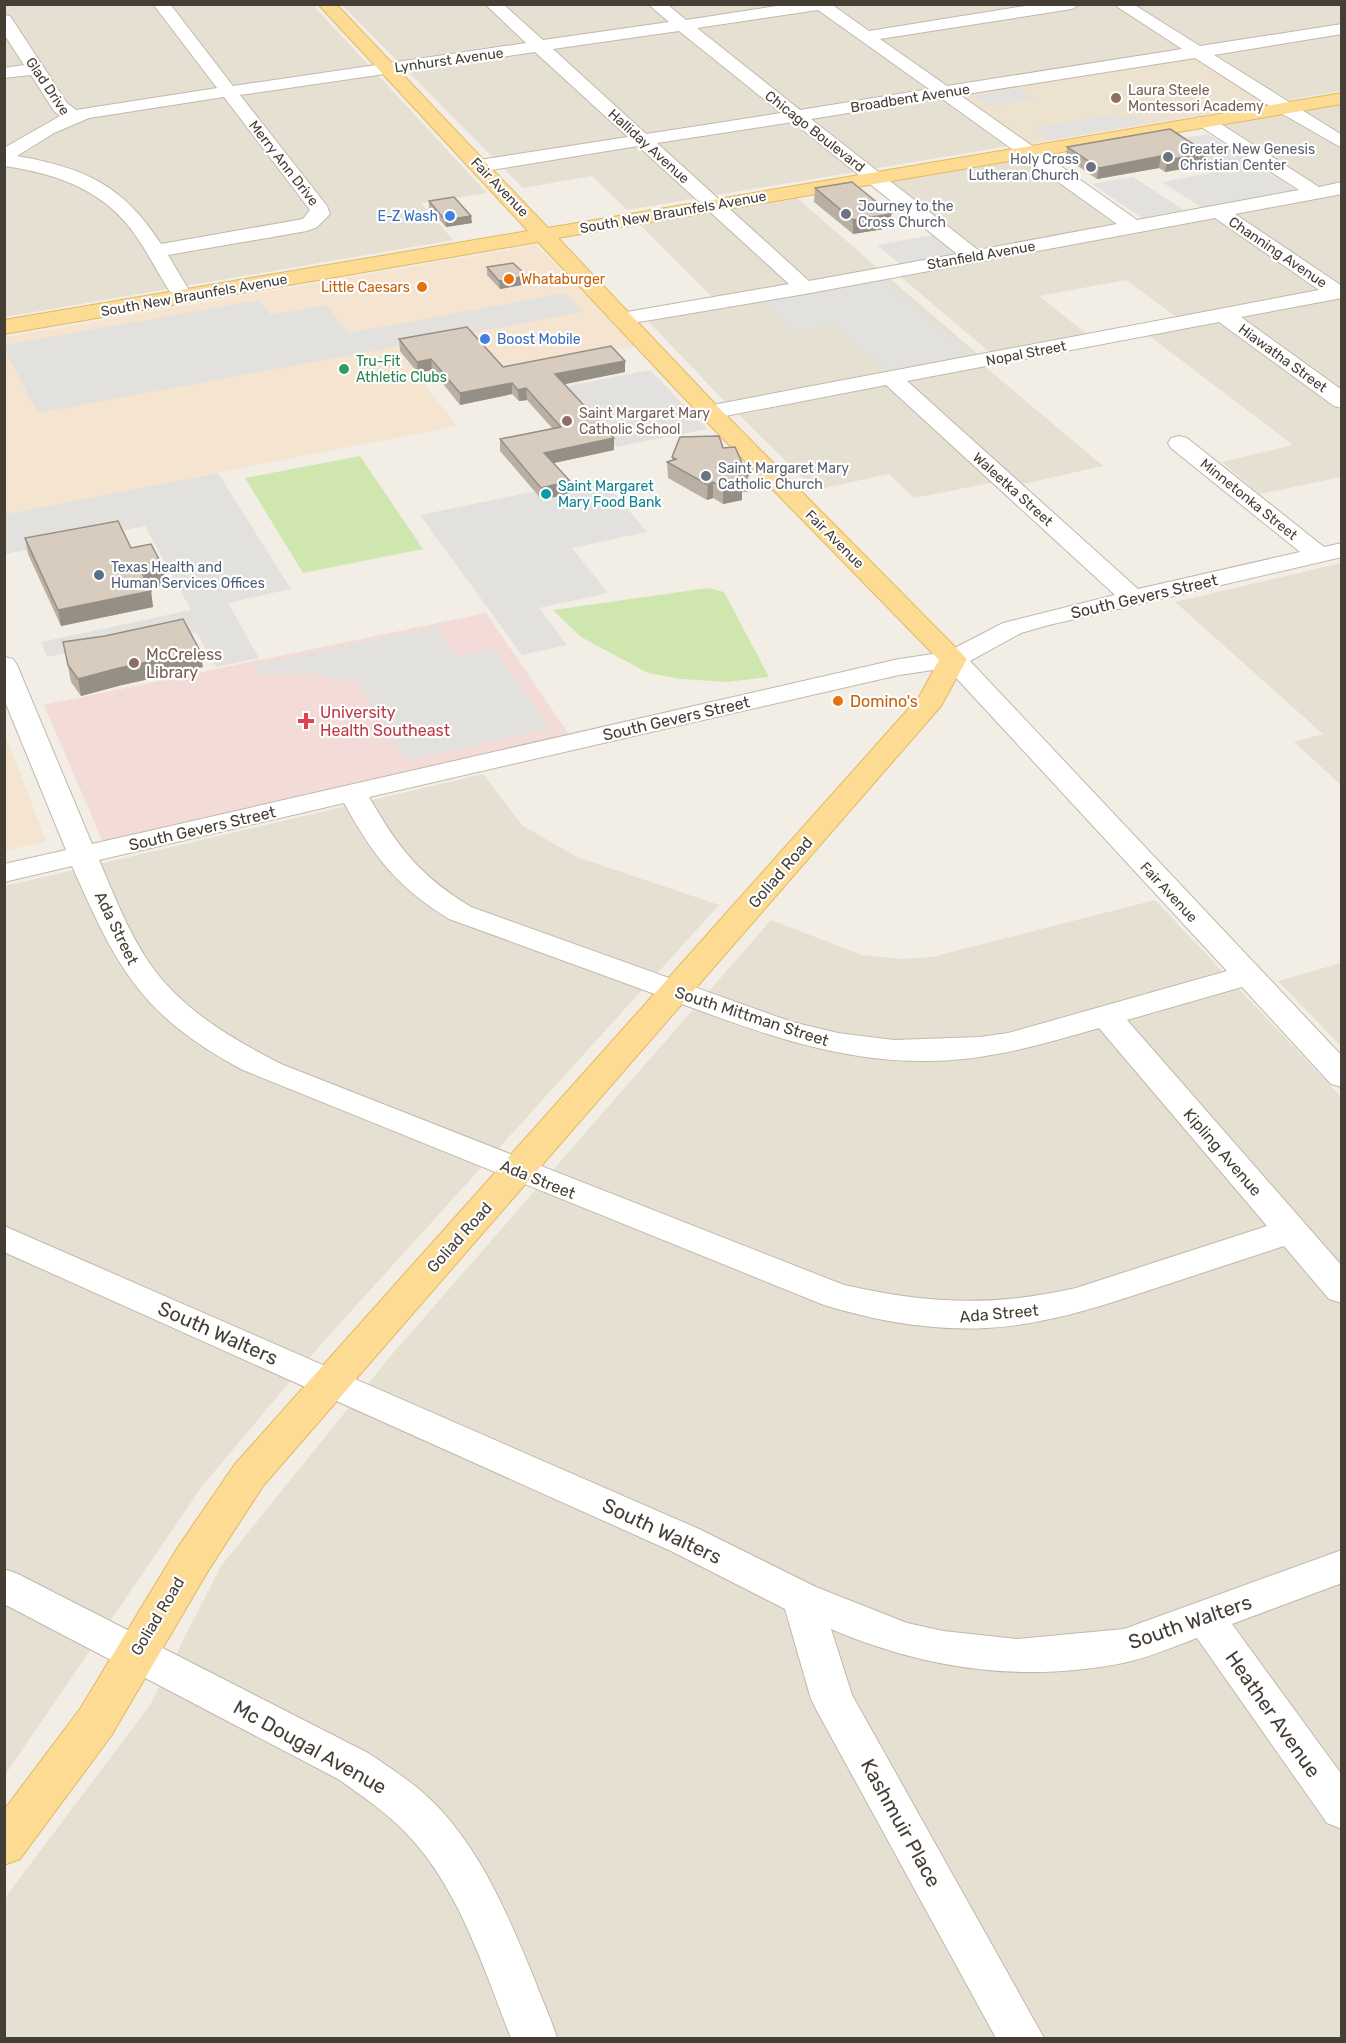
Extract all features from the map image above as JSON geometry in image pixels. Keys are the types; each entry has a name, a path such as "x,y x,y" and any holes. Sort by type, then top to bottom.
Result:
{"main road":[{"name":"Fair Avenue","path":"326,4 710,412 953,659"},
{"name":"South New Braunfels Avenue","path":"4,327 1341,98"},
{"name":"Goliad Road","path":"4,1845 70,1759 106,1705 135,1653 220,1515 249,1475 519,1171 931,700 953,659"}],"street":[{"path":"163,6 188,4"},
{"name":"Halliday Avenue","path":"494,4 805,288"},
{"name":"Chicago Boulevard","path":"656,4 973,256"},
{"name":"Lynhurst Avenue","path":"72,116 827,4"},
{"path":"867,36 1072,4"},
{"path":"1121,4 1341,142"},
{"path":"821,5 1134,227"},
{"name":"Merry Ann Drive","path":"154,251 300,227 310,224 320,214 320,210 163,6"},
{"name":"Glad Drive","path":"4,20 60,107 72,116 48,127 4,159"},
{"name":"Broadbent Avenue","path":"479,166 1341,29"},
{"path":"4,73 36,69"},
{"path":"1204,122 1316,193"},
{"path":"4,159 59,172 96,187 122,206 183,297"},
{"name":"Stanfield Avenue","path":"621,319 805,288 1341,189"},
{"name":"Channing Avenue","path":"1218,211 1339,292"},
{"name":"Nopal Street","path":"710,412 1339,292"},
{"name":"Hiawatha Street","path":"1224,315 1341,401"},
{"name":"Waleetka Street","path":"892,379 1134,599"},
{"name":"Minnetonka Street","path":"1179,443 1330,553"},
{"name":"South Gevers Street","path":"4,873 899,667 953,659 980,647 1012,628 1330,553"},
{"name":"Fair Avenue","path":"953,659 1341,1076"},
{"name":"Ada Street","path":"4,665 82,855 124,947 139,972 177,1014 204,1035 235,1054 270,1071 837,1296 903,1312 932,1316 991,1317 1047,1308 1079,1300 1291,1231"},
{"name":"South Mittman Street","path":"353,793 390,857 408,877 440,902 482,922 676,992 808,1037 865,1049 933,1052 1009,1043 1246,976"},
{"name":"Kipling Avenue","path":"1105,1015 1341,1290"},
{"name":"South Walters","path":"4,1238 685,1540 802,1599 907,1641 961,1651 1017,1656 1124,1646 1341,1566"},
{"name":"Mc Dougal Avenue","path":"4,1585 353,1766 378,1781 423,1819 442,1841 476,1898 534,2038"},
{"name":"Kashmuir Place","path":"802,1599 832,1699 1021,2038"},
{"name":"Heather Avenue","path":"1205,1618 1341,1810"}],"shaded area":[{"path":"5,5 313,5 487,193 421,203 453,240 5,317"},
{"path":"342,5 1341,5 1341,91 1289,100 1201,47 932,88 1009,146 627,210 592,176 523,188"},
{"name":"Laura Steele Montessori Academy","path":"1196,56 1274,103 1030,144 959,93"},
{"path":"1016,88 1033,99 990,106 974,96"},
{"path":"1341,103 1341,477 1260,494 1222,462 1293,445 1148,335 1190,327 1126,280 1039,296 1088,335 992,354 896,273 985,257 890,180 1022,157 1130,232 1331,194 1221,124"},
{"path":"1116,114 1124,118 1135,116 1145,123 1050,140 1033,128"},
{"path":"1208,134 1298,191 1202,208 1162,182 1221,171 1173,140"},
{"path":"1133,177 1184,210 1142,218 1092,184"},
{"path":"796,197 880,270 716,301 638,223"},
{"path":"934,235 958,254 900,264 877,245"},
{"path":"536,245 636,346 425,385 457,426 5,514 5,337"},
{"path":"887,276 980,356 728,405 646,319"},
{"path":"882,279 971,354 886,371 835,325 794,333 760,302"},
{"path":"565,293 583,312 38,413 4,345 260,300 271,315 326,305 348,333"},
{"path":"983,365 1103,466 1023,484 1016,478 914,498 889,474 815,490 739,415"},
{"path":"650,370 707,429 616,447 563,387"},
{"path":"218,473 291,589 228,603 259,658 216,667 196,632 131,646 127,640 47,657 41,642 191,610 145,526 5,554 5,514"},
{"path":"601,478 647,532 572,548 608,593 539,608 567,645 522,655 420,515"},
{"path":"1342,563 1341,785 1294,742 1323,734 1175,602"},
{"name":"University Health Southeast","path":"486,613 571,737 103,842 44,705"},
{"path":"436,627 456,656 494,648 550,728 407,761 357,679 342,682 317,673 258,675 253,666"},
{"path":"4,731 46,841 5,851 4,851"},
{"path":"483,774 523,826 577,857 719,905 324,1341 203,1485 5,1775 5,886"},
{"path":"1155,900 1341,1097 1341,2038 5,2038 4,1899 150,1705 221,1566 388,1359 771,920 862,955 901,959 932,957"},
{"path":"1342,963 1341,1046 1278,981"}],"green space":[{"path":"360,456 423,549 303,573 245,478"},
{"path":"708,588 724,592 769,677 727,682 681,679 648,673 581,637 553,610"}],"building":[{"path":"1170,129 1207,153 1167,160 1161,156 1099,168 1067,147"},
{"path":"852,182 891,214 853,220 815,188"},
{"path":"454,197 471,216 445,220 429,201"},
{"path":"513,263 527,276 499,281 487,267"},
{"path":"467,327 503,367 611,346 625,361 555,374 614,438 544,453 570,481 541,488 500,439 561,427 526,388 518,390 512,383 460,393 431,359 417,362 399,339"},
{"path":"719,436 723,448 735,447 748,476 739,476 742,484 723,488 713,482 708,485 667,462 676,459 672,457 680,437"},
{"name":"Texas Health and Human Services Offices","path":"118,521 131,548 151,544 164,569 142,573 151,591 58,610 25,538"},
{"path":"183,619 200,651 78,679 68,665 63,642 105,636"}],"place":[{"name":"Laura Steele Montessori Academy","path":"1116,98"},
{"name":"Greater New Genesis Christian Center","path":"1168,157"},
{"name":"Holy Cross Lutheran Church","path":"1091,167"},
{"name":"Journey to the Cross Church","path":"846,214"},
{"name":"E-Z Wash","path":"450,216"},
{"name":"Whataburger","path":"509,279"},
{"name":"Little Caesars","path":"422,287"},
{"name":"Boost Mobile","path":"485,339"},
{"name":"Tru-Fit Athletic Clubs","path":"344,369"},
{"name":"Saint Margaret Mary Catholic School","path":"567,421"},
{"name":"Saint Margaret Mary Catholic Church","path":"706,476"},
{"name":"Saint Margaret Mary Food Bank","path":"546,494"},
{"name":"Texas Health and Human Services Offices","path":"99,575"},
{"name":"McCreless Library","path":"134,663"},
{"name":"Domino's","path":"838,701"},
{"name":"University Health Southeast","path":"306,721"}]}
